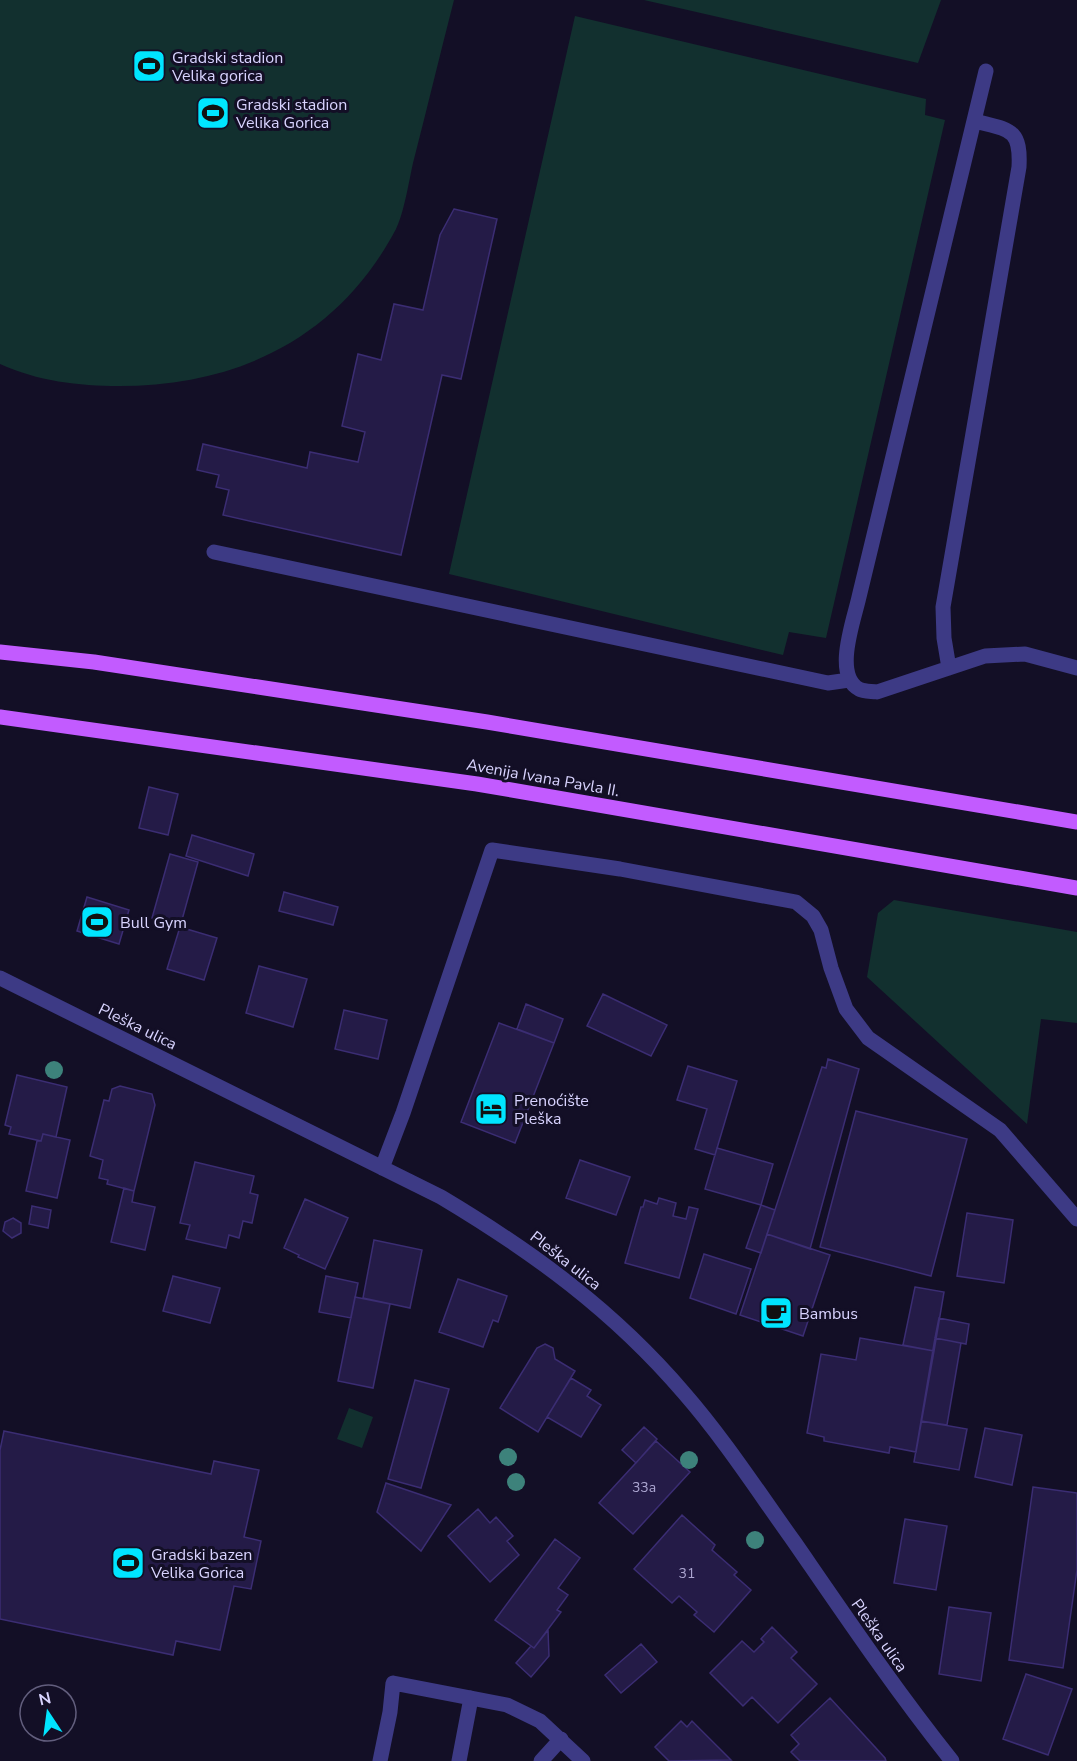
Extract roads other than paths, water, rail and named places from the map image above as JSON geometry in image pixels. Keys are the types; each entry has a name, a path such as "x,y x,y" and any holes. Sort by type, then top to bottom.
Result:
{"main road":[{"path":"0,652 94,662 487,722 1077,822"},
{"name":"Avenija Ivana Pavla II.","path":"0,717 477,784 1077,888"}],"street":[{"path":"986,71 849,638 846,670 849,680 860,690 877,692 986,656 1025,654 1077,668"},
{"path":"949,668 944,638 943,607 1019,167 1020,148 1014,135 1000,128 975,121"},
{"path":"214,552 828,683 849,680"},
{"path":"382,1168 403,1113 492,850 620,869 796,902 813,916 820,930 846,1009 868,1038 1000,1131 1077,1219"},
{"name":"Pleška ulica","path":"0,978 450,1203 546,1264 607,1315 684,1393 753,1482 895,1687 952,1761"},
{"path":"380,1761 390,1712 393,1683 507,1705 540,1721 583,1761"},
{"path":"459,1761 471,1698"},
{"path":"541,1761 561,1739"}],"place":[{"name":"Gradski stadion Velika gorica","path":"149,66"},
{"name":"Gradski stadion Velika Gorica","path":"213,113"},
{"name":"Bull Gym","path":"97,922"},
{"name":"Prenoćište Pleška","path":"491,1109"},
{"name":"Bambus","path":"776,1313"},
{"name":"Gradski bazen Velika Gorica","path":"128,1563"}]}
